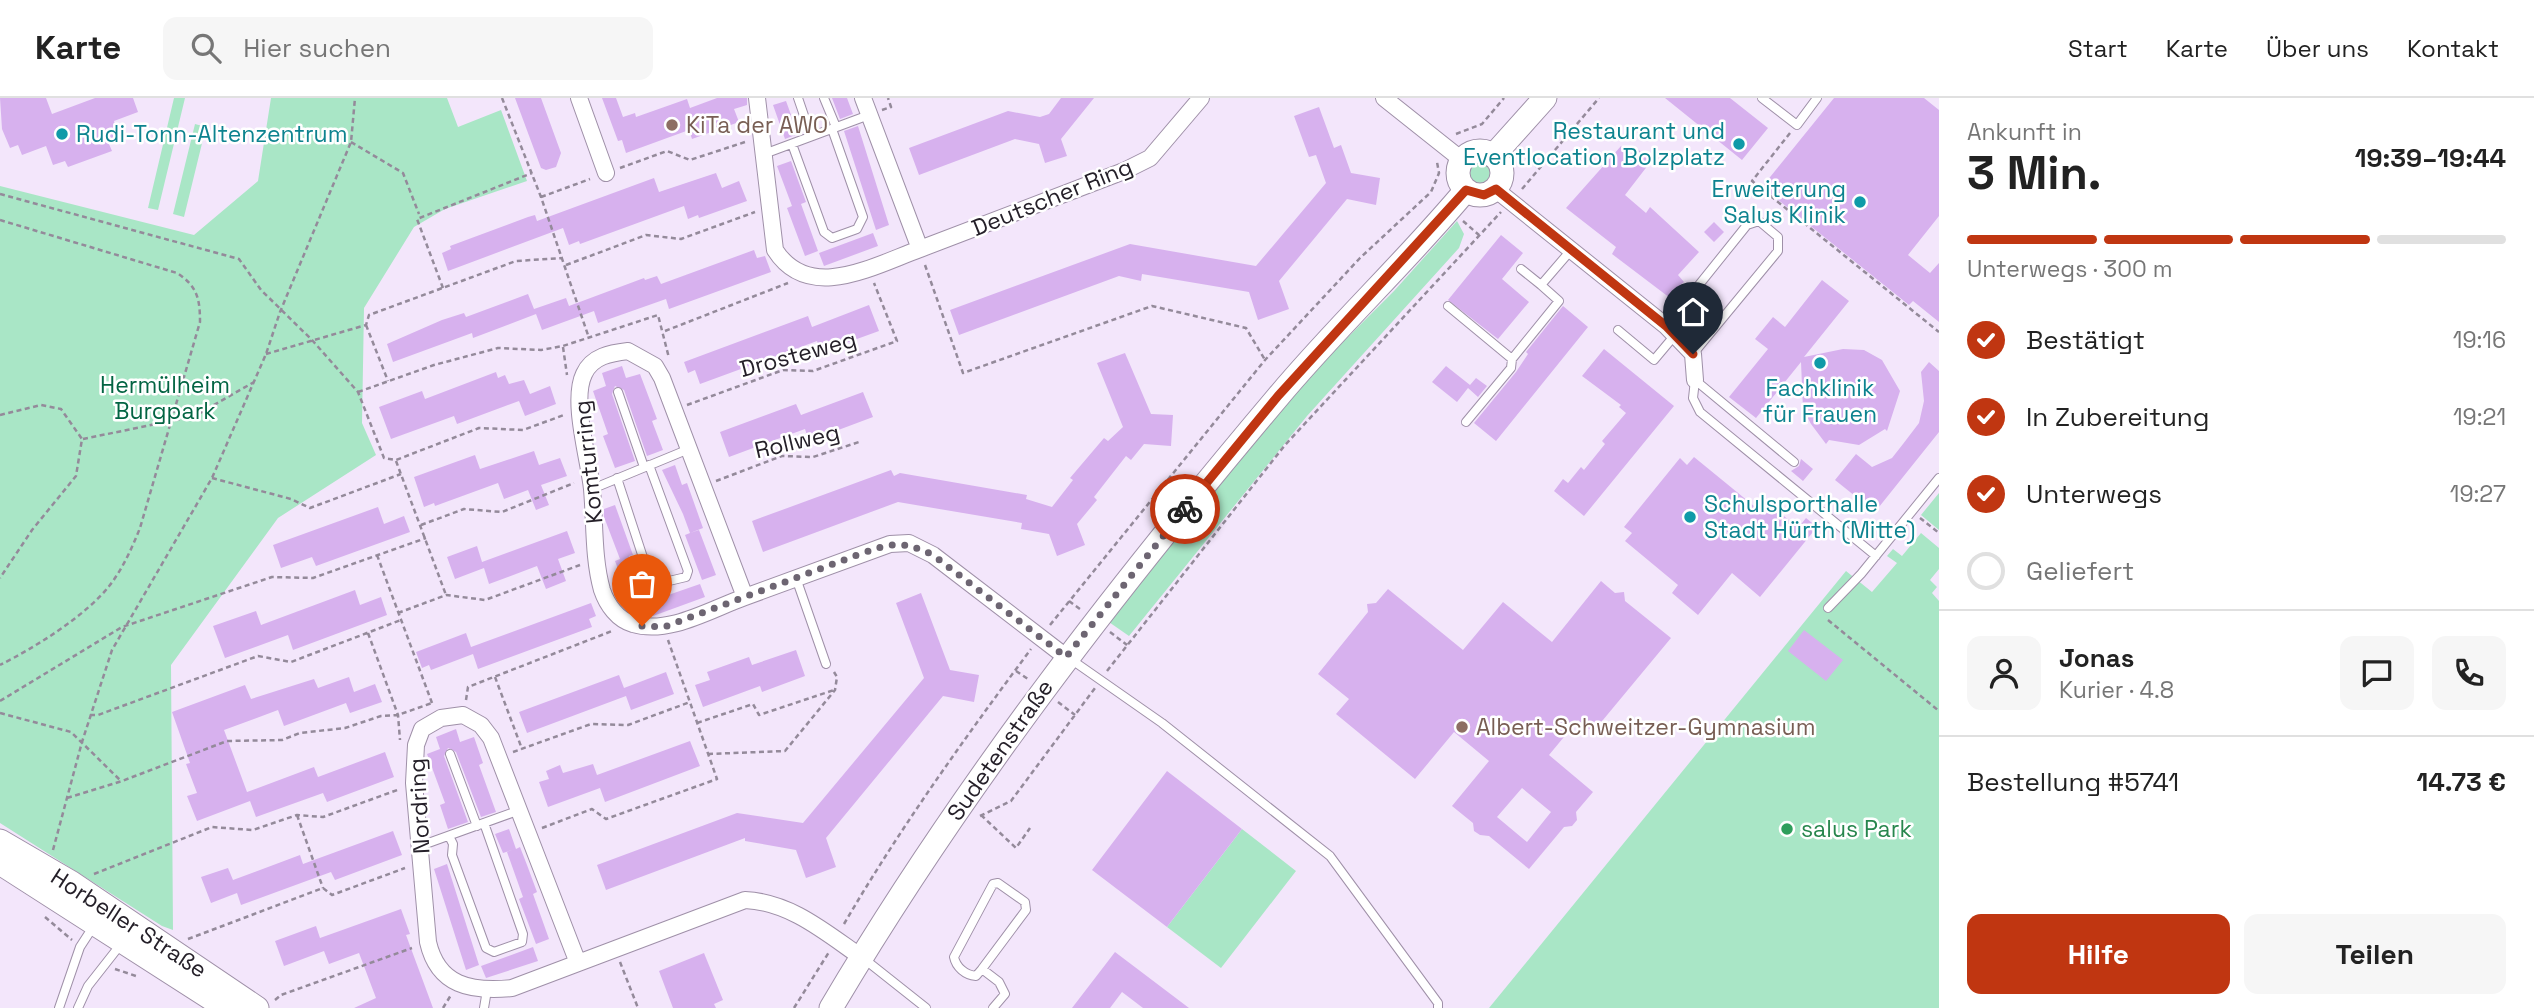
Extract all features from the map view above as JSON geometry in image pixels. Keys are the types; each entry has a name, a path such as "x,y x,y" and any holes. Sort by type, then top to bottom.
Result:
{"street":[{"path":"579,98 606,173"},
{"path":"757,98 775,250 784,265 797,274"},
{"path":"863,98 920,249"},
{"name":"Deutscher Ring","path":"797,274 834,278 869,268 1124,172 1150,158 1201,98"},
{"path":"1384,98 1453,154 1458,176 1466,190 1484,195 1503,195 1670,330 1693,354 1695,380"},
{"path":"1493,156 1545,98"},
{"path":"1453,154 1480,151 1493,156 1502,172 1503,195"},
{"name":"Sudetenstraße","path":"831,1008 922,860 1066,657 1278,396 1466,190"},
{"path":"593,361 610,353 628,351 645,358 655,366 745,597"},
{"name":"Komturring","path":"593,361 581,380 581,416 591,483 596,559 603,592 609,604 620,618 632,624"},
{"path":"632,624 664,627 890,544 909,543 933,555 1066,657"},
{"path":"441,718 463,715 481,725 500,757 578,963"},
{"name":"Nordring","path":"441,718 422,729 416,745 414,777 428,942 432,960 443,975 458,983 487,990 512,988 745,900 770,901 836,939 861,957"},
{"name":"Horbeller Straße","path":"0,841 72,883 101,916 226,1008"},
{"name":"Horbeller Straße","path":"0,863 49,907 101,916"},
{"name":"Horbeller Straße","path":"130,936 177,953 265,1005"}],"lane":[{"path":"798,98 811,136"},
{"path":"792,144 824,232 832,238 857,229 863,217 824,98"},
{"path":"1762,98 1797,125 1817,98"},
{"path":"764,154 869,114"},
{"path":"1618,330 1654,360 1670,330 1747,225 1759,221 1778,237 1778,251 1693,354"},
{"path":"1541,285 1572,249"},
{"path":"1466,422 1511,368 1512,359 1559,301 1521,269"},
{"path":"1448,306 1512,359"},
{"path":"1695,380 1794,462"},
{"path":"1695,380 1693,398 1700,412 1876,556"},
{"path":"617,478 652,585 686,577 688,571 618,392"},
{"path":"591,483 617,478 689,449"},
{"path":"1828,608 1876,556 1939,478"},
{"path":"796,578 826,664"},
{"path":"1066,657 1101,678 1330,856 1438,1003 1438,1008"},
{"path":"450,754 523,934 522,942 494,952 486,948 452,855 453,844 450,836"},
{"path":"421,854 450,836 520,810"},
{"path":"993,884 998,884 1026,902 1026,910 982,969 976,976 970,975 955,965 954,957 993,884"},
{"path":"59,1008 80,947 101,916"},
{"path":"78,1008 105,962 130,936"},
{"path":"861,957 926,1008"},
{"path":"982,969 999,982 1005,994 993,1008"},
{"path":"484,1008 487,990"}],"path":[{"path":"52,854 90,715 122,627 212,478 266,354 280,312 351,142 355,98"},
{"path":"502,98 563,258 590,339 587,346 593,361"},
{"path":"794,1008 879,864 948,759 1040,637 1265,360 1360,258 1431,192 1439,173 1436,159 1453,154 1455,134 1482,124 1504,98"},
{"path":"970,822 1011,801 1101,678 1285,445 1503,195 1599,98"},
{"path":"1797,125 1752,181 1939,332"},
{"path":"541,197 667,152 690,160 762,135"},
{"path":"351,142 403,173 443,288"},
{"path":"419,215 532,173"},
{"path":"0,194 229,254 239,259 280,312 312,341 359,392 383,458 396,460 479,428 523,430 564,415 581,416"},
{"path":"565,265 646,235 681,239 769,207"},
{"path":"0,220 177,273 192,284 200,300 200,322 173,421 140,528 128,556 109,587 86,608 0,665"},
{"path":"920,249 962,373 1152,306 1246,328 1265,360"},
{"path":"388,381 366,325 369,316 516,261 563,258"},
{"name":"Drosteweg","path":"674,410 783,370 813,371 897,341 869,268"},
{"path":"359,392 498,348 541,350 590,339 658,314 665,331 792,282 797,274"},
{"path":"266,354 366,325"},
{"path":"82,439 203,413 254,382"},
{"path":"0,415 41,405 61,409 82,439 76,476 32,530 0,578"},
{"name":"Rollweg","path":"703,486 782,456 813,457 859,442"},
{"path":"396,460 446,595"},
{"path":"212,478 291,499 310,508 401,474"},
{"path":"421,525 464,509 502,512 591,483"},
{"path":"1912,511 1939,533"},
{"path":"0,701 122,627 272,578 313,578 426,538"},
{"path":"377,555 432,703 441,718"},
{"path":"398,613 446,595 485,600 596,559"},
{"path":"1828,608 1822,616 1939,711"},
{"path":"90,715 98,715 258,656 291,662 401,620"},
{"path":"463,715 468,687 632,624"},
{"path":"529,833 592,809 606,819 717,779 664,627"},
{"path":"72,883 212,827 253,830 297,815 323,817 414,777 402,758 398,715 368,633"},
{"path":"708,754 785,751 835,690 837,677 826,664"},
{"path":"495,677 522,749"},
{"path":"697,723 753,704 759,715 835,690"},
{"path":"500,757 591,724 628,724 690,702"},
{"path":"67,798 121,781 227,741 282,740 300,733 345,728 381,716 398,715 432,703"},
{"path":"0,713 71,732 121,781"},
{"path":"297,815 323,888 332,895 421,854"},
{"path":"981,815 1016,848 1030,828"},
{"path":"177,953 189,938 323,888"},
{"path":"49,907 80,947"},
{"path":"265,1005 281,995 428,942"},
{"path":"615,949 638,1008"},
{"path":"105,962 147,979"}],"green space":[{"path":"174,98 185,98 158,210 148,208"},
{"name":"Hermülheim Burgpark","path":"271,98 447,98 458,127 501,110 527,181 445,209 414,227 364,308 362,423 376,455 278,518 171,665 173,930 162,926 0,823 0,186 194,235 258,181"},
{"path":"195,124 206,127 184,217 173,214"},
{"path":"1477,163 1485,163 1492,170 1492,178 1485,185 1477,185 1470,178 1470,170"},
{"path":"1457,221 1464,234 1459,248 1307,416 1129,636 1106,620 1294,391 1394,291"},
{"path":"1939,493 1939,530 1921,515"},
{"name":"salus Park","path":"1921,533 1939,548 1939,569 1930,580 1937,587 1932,593 1939,601 1939,1008 1489,1008 1846,571 1872,592 1897,563 1887,556 1893,549 1902,556"},
{"path":"1242,829 1296,871 1221,968 1167,927"}],"building":[{"name":"Rudi-Tonn-Altenzentrum","path":"0,98 46,98 52,114 95,98 133,98 138,112 114,121 121,140 109,144 112,151 68,167 65,161 53,165 46,146 22,155 18,145 10,148 2,129"},
{"path":"515,98 541,98 561,153 556,167 546,170 541,168"},
{"path":"602,98 616,98 623,117 635,113 636,117 687,99 690,108 717,98 747,98 747,105 734,109 739,122 692,139 689,130 626,153 622,140 618,141"},
{"path":"832,98 847,98 853,114 840,119"},
{"path":"1061,98 1094,98 1061,139 1067,156 1045,163 1039,144 1015,139 919,175 909,148 1008,111 1040,117 1049,114"},
{"name":"Restaurant und Eventlocation Bolzplatz","path":"1665,98 1730,98 1768,128 1742,160"},
{"name":"Erweiterung Salus Klinik","path":"1834,98 1924,98 1939,110 1939,216 1908,255 1930,273 1939,263 1939,322 1913,301 1909,305 1762,187"},
{"path":"786,101 798,134 785,139 773,105"},
{"path":"1319,107 1334,148 1341,145 1351,173 1380,178 1376,205 1347,199 1279,281 1289,309 1258,320 1249,292 1142,274 1141,281 1119,276 959,335 950,310 1130,244 1256,266 1326,183 1316,155 1309,157 1294,116"},
{"path":"858,126 889,225 876,230 844,131"},
{"path":"1621,146 1631,154 1636,148 1652,160 1625,195 1646,213 1650,207 1699,252 1678,275 1684,282 1680,285 1684,288 1674,301 1612,254 1616,247 1566,208"},
{"path":"791,161 806,202 801,204 818,251 805,256 787,208 792,206 777,166"},
{"path":"716,173 722,188 739,181 747,201 699,218 698,215 688,219 684,206 580,244 579,241 569,245 563,228 448,271 442,253 451,249 450,246 528,217 535,215 537,221 654,178 659,192"},
{"path":"1714,222 1724,232 1714,242 1704,232"},
{"path":"873,233 878,246 824,266 819,253"},
{"path":"1501,235 1523,253 1502,279 1529,302 1498,339 1448,300"},
{"path":"754,250 757,258 765,256 771,272 669,309 666,299 598,323 594,311 542,330 536,314 473,338 472,333 393,362 387,344 442,320 464,313 466,317 528,294 534,309 566,298 569,306 644,278 645,280 657,276 661,284"},
{"name":"Fachklinik für Frauen","path":"1822,280 1849,301 1804,357 1843,349 1864,350 1882,360 1900,391 1887,431 1885,429 1859,445 1829,440 1826,444 1811,424 1803,409 1801,362 1756,418 1729,397 1768,349 1755,339 1773,317 1785,327"},
{"path":"869,305 879,331 821,352 817,341 700,384 695,370 688,373 684,362 808,316 812,327"},
{"path":"1563,306 1588,327 1496,441 1474,423 1516,372 1528,354 1526,352"},
{"path":"1604,349 1674,406 1584,516 1554,491 1563,479 1568,483 1581,467 1584,470 1605,444 1602,441 1626,413 1619,407 1621,405 1582,376"},
{"path":"1125,353 1151,414 1173,415 1171,446 1144,444 1131,460 1126,456 1094,497 1097,500 1077,524 1085,545 1057,556 1049,534 1021,529 1022,523 898,502 763,552 752,521 891,470 894,476 900,473 1027,495 1026,499 1052,507 1073,480 1070,478 1104,438 1108,441 1123,427 1097,363"},
{"path":"1929,362 1939,371 1939,432 1875,512 1835,480 1856,454 1872,467 1892,458 1919,423 1924,401 1921,372"},
{"path":"622,366 626,378 640,374 657,419 652,421 663,450 647,456 624,390 615,386 612,394 635,461 615,468 603,436 608,434 593,391 606,386 602,373"},
{"path":"1446,366 1470,385 1476,378 1487,386 1478,397 1468,388 1457,402 1432,382"},
{"path":"496,372 498,378 505,375 509,384 524,380 530,394 550,386 556,404 525,416 519,401 457,424 454,416 391,439 379,407 422,391 425,399"},
{"path":"863,392 873,417 809,441 805,429 729,457 720,432 796,404 801,415"},
{"path":"534,451 539,465 560,458 567,476 541,485 549,505 536,510 528,490 504,499 498,483 435,506 434,503 424,507 414,477 475,455 480,469"},
{"path":"1694,457 1765,515 1772,506 1798,528 1806,518 1817,527 1760,597 1732,573 1698,615 1672,593 1678,585 1625,541 1632,533 1624,527 1680,458 1687,465"},
{"path":"1801,459 1813,469 1803,481 1791,471 1799,466"},
{"path":"675,465 682,485 687,483 703,528 690,533 662,470"},
{"path":"615,505 633,555 629,556 645,601 632,606 615,561 620,559 604,517 604,509"},
{"path":"378,507 384,524 404,516 410,532 316,566 312,557 281,568 273,545"},
{"path":"699,530 716,575 702,580 685,535"},
{"path":"567,531 575,553 558,559 566,581 546,589 537,566 489,584 484,568 455,579 447,557 477,546 482,562"},
{"name":"Albert-Schweitzer-Gymnasium","path":"1601,581 1615,593 1624,592 1625,601 1671,638 1593,732 1578,720 1549,755 1593,792 1576,812 1577,820 1572,826 1564,827 1529,869 1489,836 1474,831 1473,823 1452,806 1489,761 1454,732 1415,779 1336,714 1349,699 1318,674 1368,612 1367,604 1376,603 1388,589 1463,650 1503,602 1552,642","holes":["1522,788 1551,812 1527,842 1497,817"]},
{"path":"700,584 705,597 653,616 648,602"},
{"path":"355,590 360,605 381,597 387,615 293,650 288,635 225,658 213,626 256,611 261,625"},
{"path":"921,593 950,670 979,675 974,702 943,696 826,838 836,867 806,878 796,850 745,841 745,838 606,890 597,865 737,813 803,823 924,678 896,603"},
{"path":"591,603 596,616 589,619 592,627 478,669 473,654 431,670 429,665 422,668 416,652 466,633 471,647"},
{"path":"1804,630 1843,660 1826,681 1788,651"},
{"path":"796,650 805,676 762,692 760,686 703,707 695,685 710,680 707,672 749,657 752,665"},
{"path":"666,672 674,694 631,710 626,696 527,733 519,712 619,675 624,688"},
{"path":"349,677 354,692 375,684 382,702 350,713 346,703 284,726 278,710 224,730 247,792 314,767 318,777 385,752 394,777 327,802 323,793 256,817 250,801 197,821 187,796 197,793 186,764 190,763 172,712 245,685 251,699 314,679 318,688"},
{"path":"456,729 460,742 474,737 483,763 479,765 496,812 481,817 456,752 448,748 444,756 468,822 448,829 440,805 445,803 427,754 440,749 436,737"},
{"path":"690,741 700,766 605,802 600,788 548,807 539,782 549,779 546,771 560,765 563,773 593,764 597,775"},
{"path":"1167,771 1242,829 1167,927 1092,870"},
{"path":"509,829 516,849 520,847 537,892 533,894 549,939 536,944 519,899 523,897 507,852 512,850 503,853 495,834"},
{"path":"393,831 402,855 335,880 331,872 241,905 237,893 211,903 201,877 228,868 233,880 300,855 303,864"},
{"path":"447,864 479,965 466,970 434,869"},
{"path":"401,909 410,934 406,935 433,1008 354,1008 376,998 359,953 329,964 324,951 284,966 275,941 316,926 320,938"},
{"path":"533,947 538,961 486,978 481,966"},
{"path":"1115,952 1189,1008 1143,1008 1122,992 1110,1008 1072,1008"},
{"path":"704,953 723,1000 714,1004 716,1008 673,1008 659,971"}],"way so far":[{"path":"642,626 664,627 860,554 890,544 909,543 933,555 1066,657 1185,509"}],"place":[{"name":"KiTa der AWO","path":"672,125"},
{"name":"Rudi-Tonn-Altenzentrum","path":"62,134"},
{"name":"Restaurant und Eventlocation Bolzplatz","path":"1739,144"},
{"name":"Erweiterung Salus Klinik","path":"1860,202"},
{"name":"Fachklinik für Frauen","path":"1820,363"},
{"name":"Schulsporthalle Stadt Hürth (Mitte)","path":"1690,517"},
{"name":"Albert-Schweitzer-Gymnasium","path":"1462,727"},
{"name":"salus Park","path":"1787,829"}],"route":[{"path":"1185,509 1278,396 1466,190 1471,194 1484,195 1496,189 1666,326 1693,354"}]}
